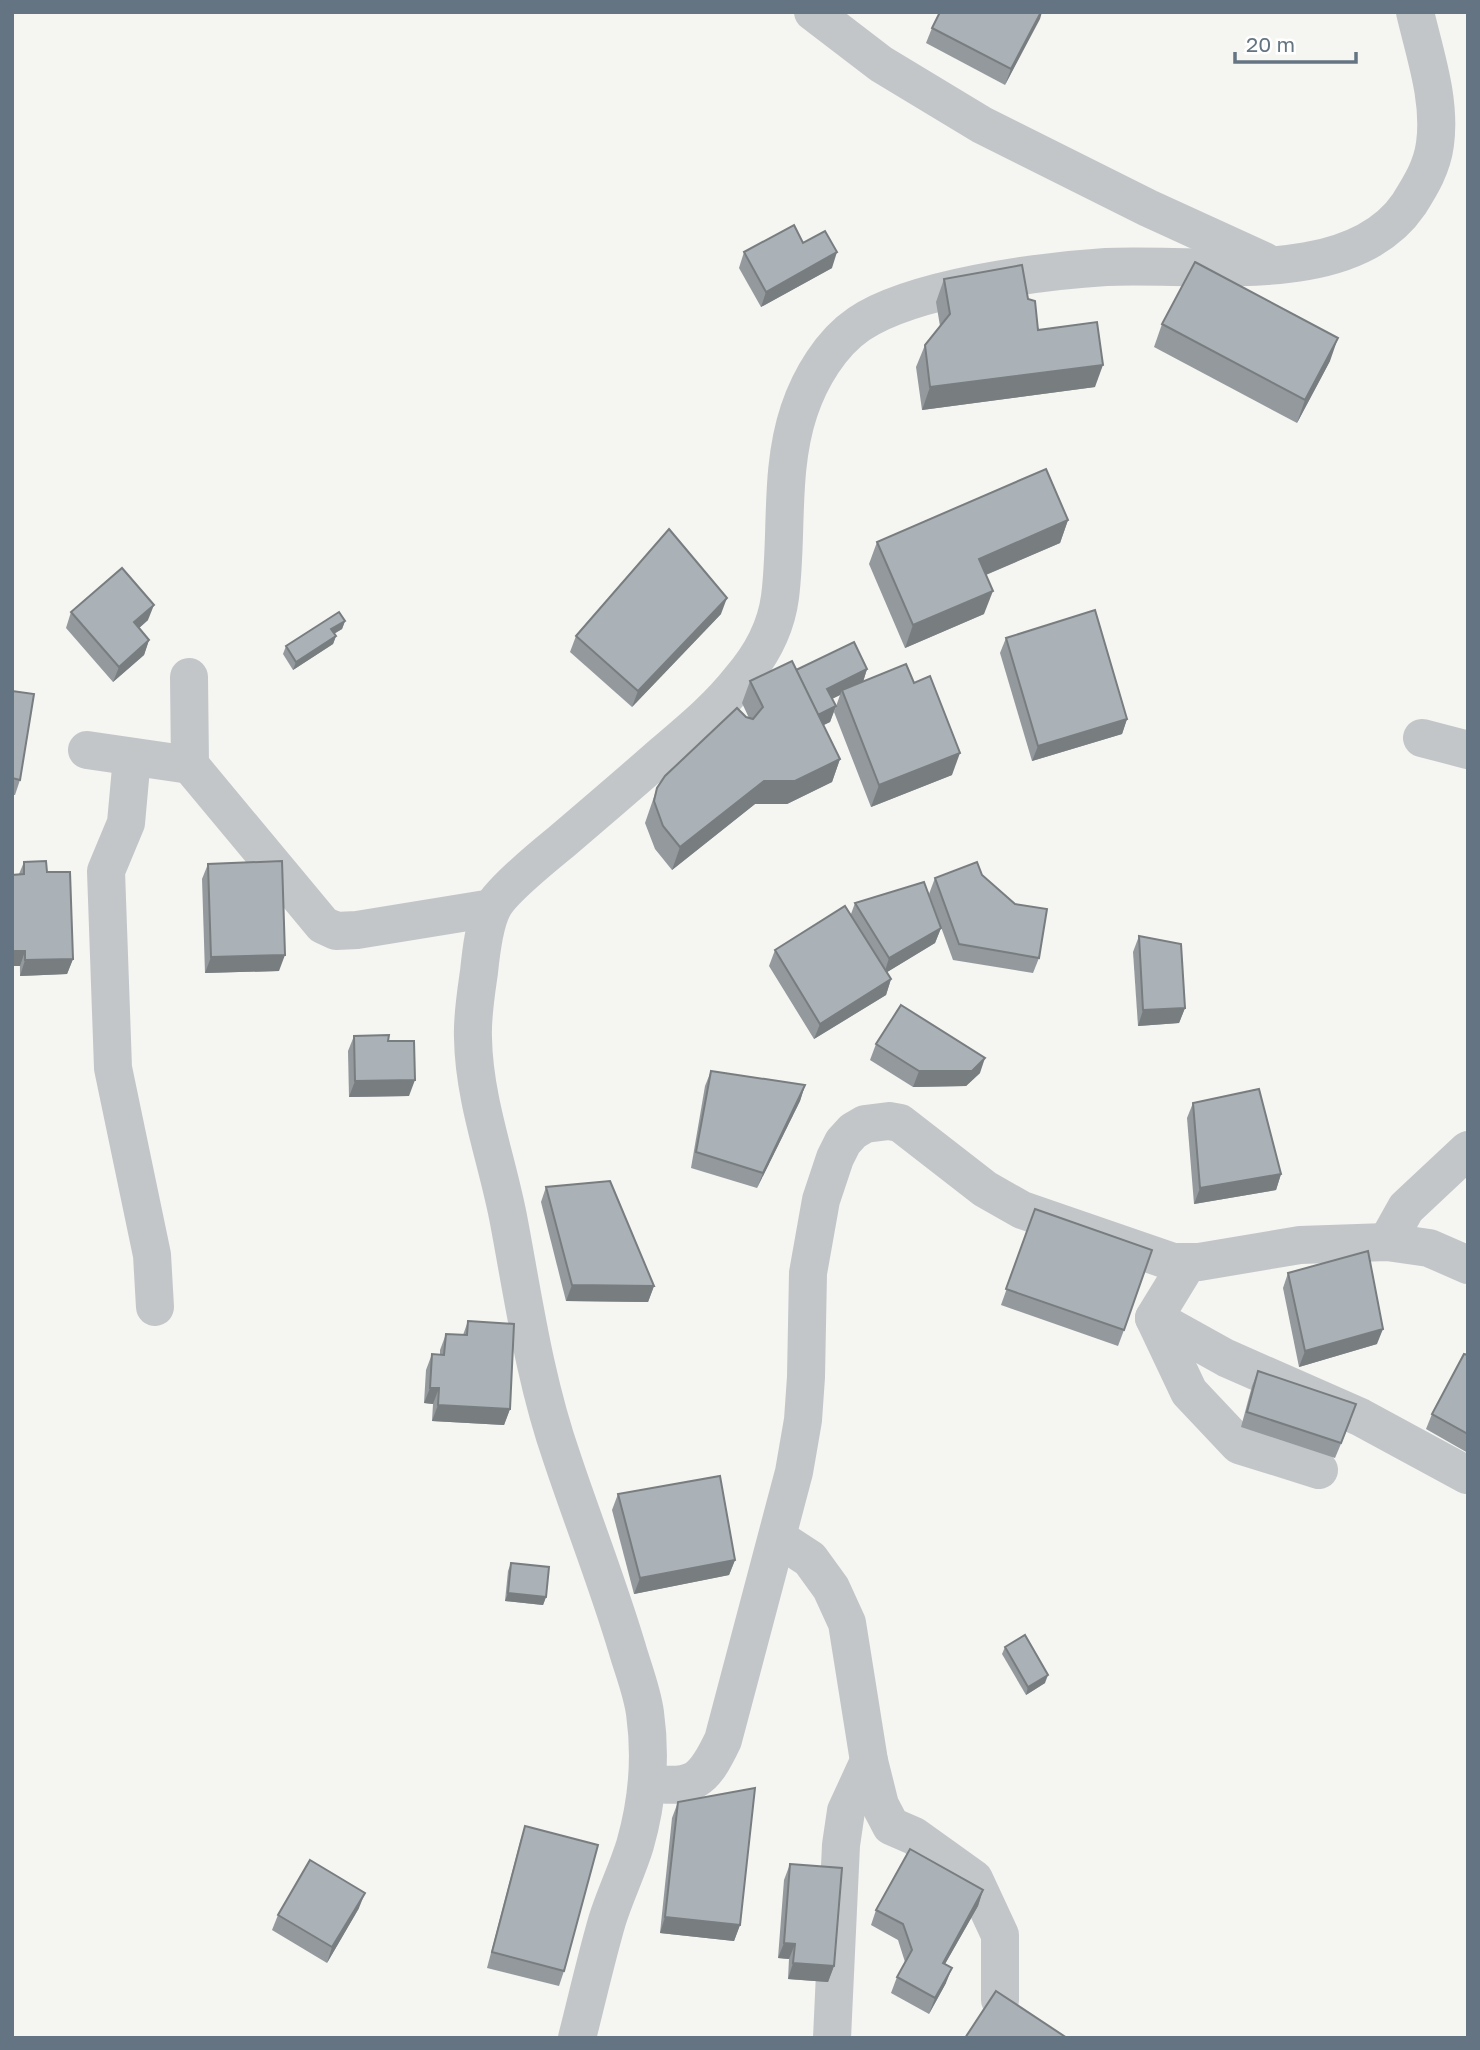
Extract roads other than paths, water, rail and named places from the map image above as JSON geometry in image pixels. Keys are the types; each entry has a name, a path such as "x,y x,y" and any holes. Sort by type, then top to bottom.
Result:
{"street":[{"path":"813,12 881,64 982,125 1147,208 1272,265"},
{"path":"577,2038 609,1914 636,1842 648,1783 645,1709 621,1629 541,1392 508,1214 477,1078 472,1036 480,963 492,908 500,897 543,857 691,730 735,687 755,661 770,633 780,601 785,484 799,409 814,376 833,348 855,327 889,307 957,289 1023,277 1108,267 1272,265 1344,253 1375,238 1400,217 1425,180 1435,151 1437,119 1415,12"},
{"path":"189,677 190,765 323,925 336,931 357,930 492,908"},
{"path":"1422,738 1468,750"},
{"path":"87,750 190,765"},
{"path":"132,757 127,823 106,871 113,1068 152,1255 155,1307"},
{"path":"648,1783 686,1785 702,1775 712,1763 723,1740 794,1472 803,1420 810,1261 821,1200 835,1158 843,1142 853,1131 877,1121 900,1124 985,1189 1022,1210 1173,1262 1187,1264 1300,1245 1387,1242 1429,1248 1468,1265"},
{"path":"1387,1242 1406,1208 1468,1150"},
{"path":"1154,1318 1187,1264"},
{"path":"1154,1318 1189,1392 1239,1445 1319,1470"},
{"path":"1154,1318 1226,1358 1360,1417 1467,1475"},
{"path":"778,1538 810,1559 831,1588 847,1623 869,1761 880,1805 891,1826 914,1836 974,1880 1000,1935 1000,2000"},
{"path":"832,2038 841,1844 846,1811 869,1761"}]}
